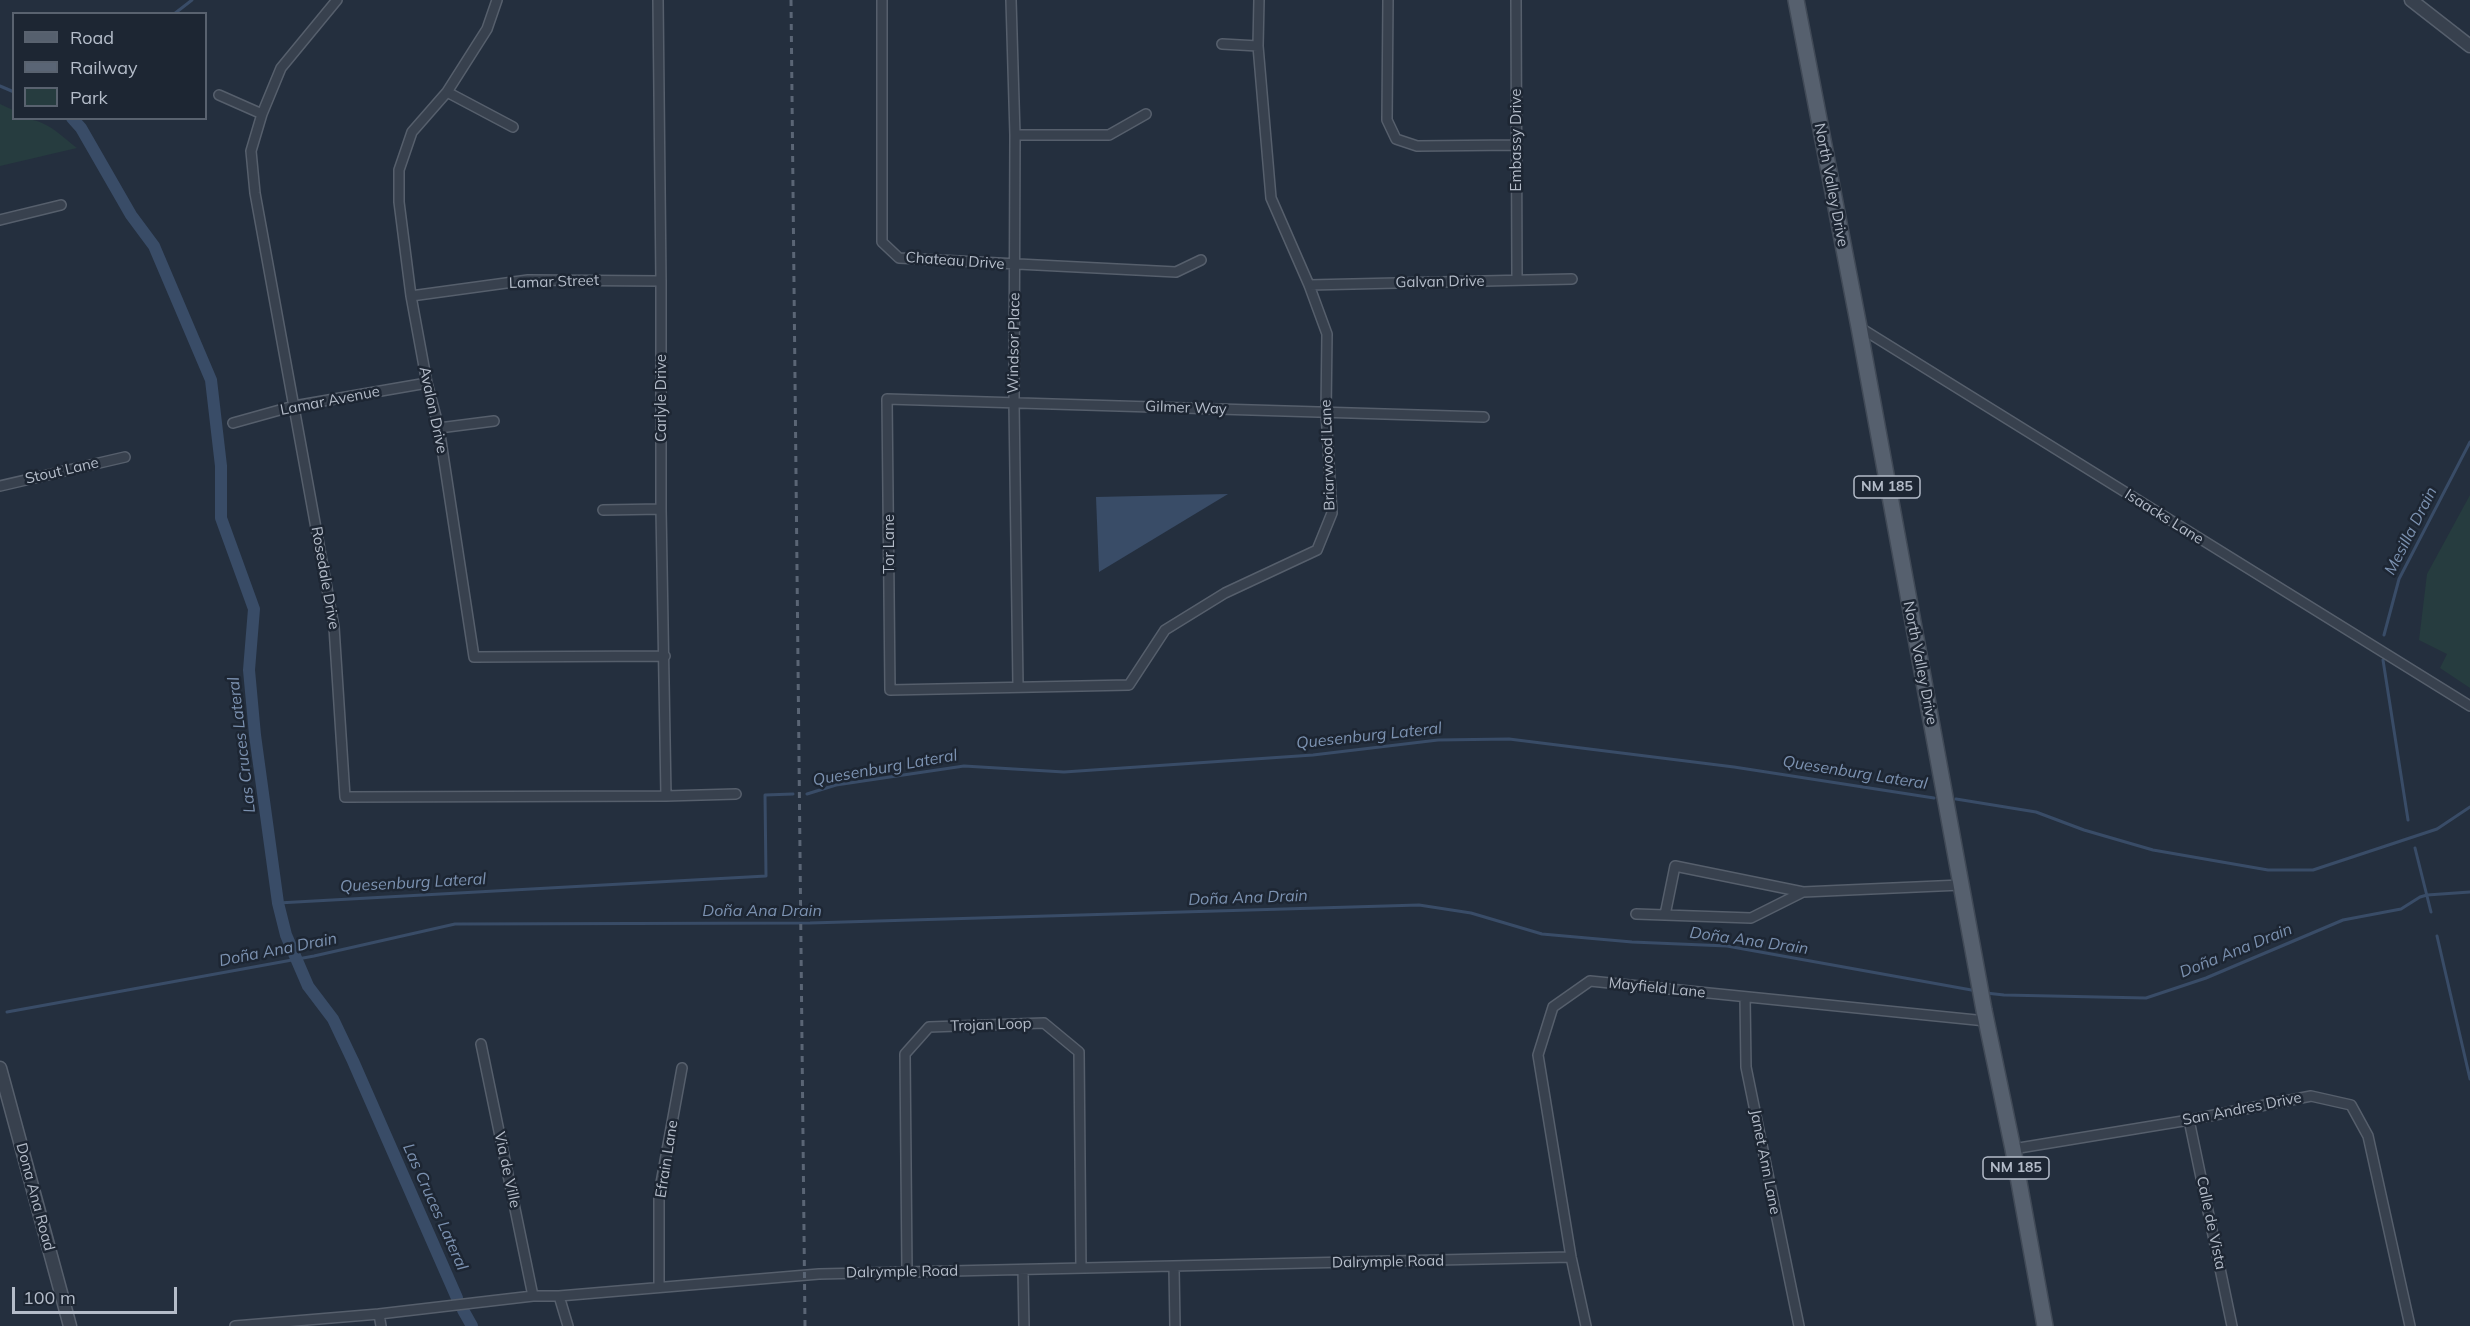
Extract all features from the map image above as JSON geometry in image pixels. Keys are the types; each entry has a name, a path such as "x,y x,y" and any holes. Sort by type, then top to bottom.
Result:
{"main road":[{"name":"North Valley Drive","path":"1796,0 1859,327 1977,975 2013,1149 2045,1326"}],"street":[{"name":"Rosedale Drive","path":"337,0 281,68 262,114 251,151 255,193 334,627 345,796 736,794"},
{"name":"Avalon Drive","path":"497,0 487,29 447,92 412,132 399,170 399,202 411,296 427,382 439,428 474,657 665,656"},
{"name":"Carlyle Drive","path":"658,0 662,281 661,509 666,796"},
{"name":"Chateau Drive","path":"882,0 882,242 899,258 1176,272 1201,260"},
{"name":"Windsor Place","path":"1011,0 1015,135 1014,403 1018,686"},
{"name":"Briarwood Lane","path":"890,690 1129,685 1165,630 1225,593 1317,550 1332,513 1326,412 1327,334 1309,285 1271,198 1258,46 1259,0"},
{"path":"1388,0 1387,120 1396,139 1417,146 1516,145"},
{"name":"Embassy Drive","path":"1516,0 1517,280"},
{"path":"2411,0 2470,45"},
{"path":"1221,44 1258,46"},
{"path":"447,92 513,127"},
{"path":"219,94 262,114"},
{"path":"1015,135 1109,135 1146,114"},
{"path":"0,220 61,205"},
{"name":"Galvan Drive","path":"1309,285 1572,279"},
{"name":"Lamar Street","path":"411,296 528,280 662,281"},
{"name":"Isaacks Lane","path":"1859,327 2470,706"},
{"name":"Lamar Avenue","path":"233,423 294,406 427,382"},
{"name":"Gilmer Way","path":"888,399 1484,417"},
{"name":"Tor Lane","path":"888,399 890,690"},
{"path":"439,428 494,421"},
{"name":"Stout Lane","path":"0,486 125,457"},
{"path":"603,510 661,509"},
{"path":"1665,915 1675,866 1803,892 1961,885"},
{"path":"1636,914 1751,918 1803,892"},
{"name":"Mayfield Lane","path":"1586,1326 1571,1257 1538,1055 1553,1007 1590,981 1745,997 1985,1016"},
{"name":"Janet Ann Lane","path":"1745,997 1746,1067 1799,1326"},
{"name":"Trojan Loop","path":"907,1272 905,1054 929,1027 1044,1023 1079,1052 1081,1268"},
{"name":"Via de Ville","path":"481,1044 532,1296"},
{"name":"Dona Ana Road","path":"0,1068 70,1326"},
{"name":"Efrain Lane","path":"659,1287 659,1194 682,1068"},
{"name":"San Andres Drive","path":"2013,1149 2189,1120 2311,1096 2351,1105 2368,1136 2410,1326"},
{"name":"Calle de Vista","path":"2189,1120 2232,1326"},
{"name":"Dalrymple Road","path":"235,1326 379,1314 532,1296 559,1296 805,1275 1571,1257"},
{"path":"1174,1268 1175,1326"},
{"path":"1023,1270 1024,1326"},
{"path":"559,1296 568,1326"},
{"path":"379,1314 381,1326"}],"green space":[{"path":"0,104 12,110 12,120 34,120 48,126 77,148 0,166"},
{"path":"2470,495 2470,688 2440,668 2447,654 2419,640 2427,574"}],"water":[{"path":"1228,494 1099,572 1096,497"}],"waterway":[{"path":"177,12 192,0"},
{"name":"Las Cruces Lateral","path":"0,86 12,91"},
{"name":"Las Cruces Lateral","path":"74,120 81,128 131,215 154,246 211,380 221,466 221,518 254,609 249,670 255,735 278,903 286,935 308,986 333,1019 353,1061 457,1298"},
{"name":"Mesilla Drain","path":"2384,635 2399,579 2470,442"},
{"name":"Mesilla Drain","path":"2383,660 2408,820"},
{"name":"Quesenburg Lateral","path":"807,794 836,785 964,766 1064,772 1313,755 1438,740 1509,739 1734,767 1934,798"},
{"name":"Quesenburg Lateral","path":"278,903 766,876 765,795 793,794"},
{"name":"Quesenburg Lateral","path":"1956,799 2036,812 2084,830 2153,850 2268,870 2313,870 2437,829 2470,807"},
{"name":"Mesilla Drain","path":"2415,848 2431,912"},
{"name":"Doña Ana Drain","path":"1986,993 2146,998 2206,978 2343,920 2401,909 2427,895 2470,892"},
{"name":"Doña Ana Drain","path":"7,1012 314,956 455,924 810,923 1419,905 1471,913 1542,934 1632,942 1727,946 1977,991"},
{"name":"Mesilla Drain","path":"2437,936 2470,1079"},
{"name":"Las Cruces Lateral","path":"463,1310 472,1326"}],"railway":[{"path":"791,0 805,1326"}]}
